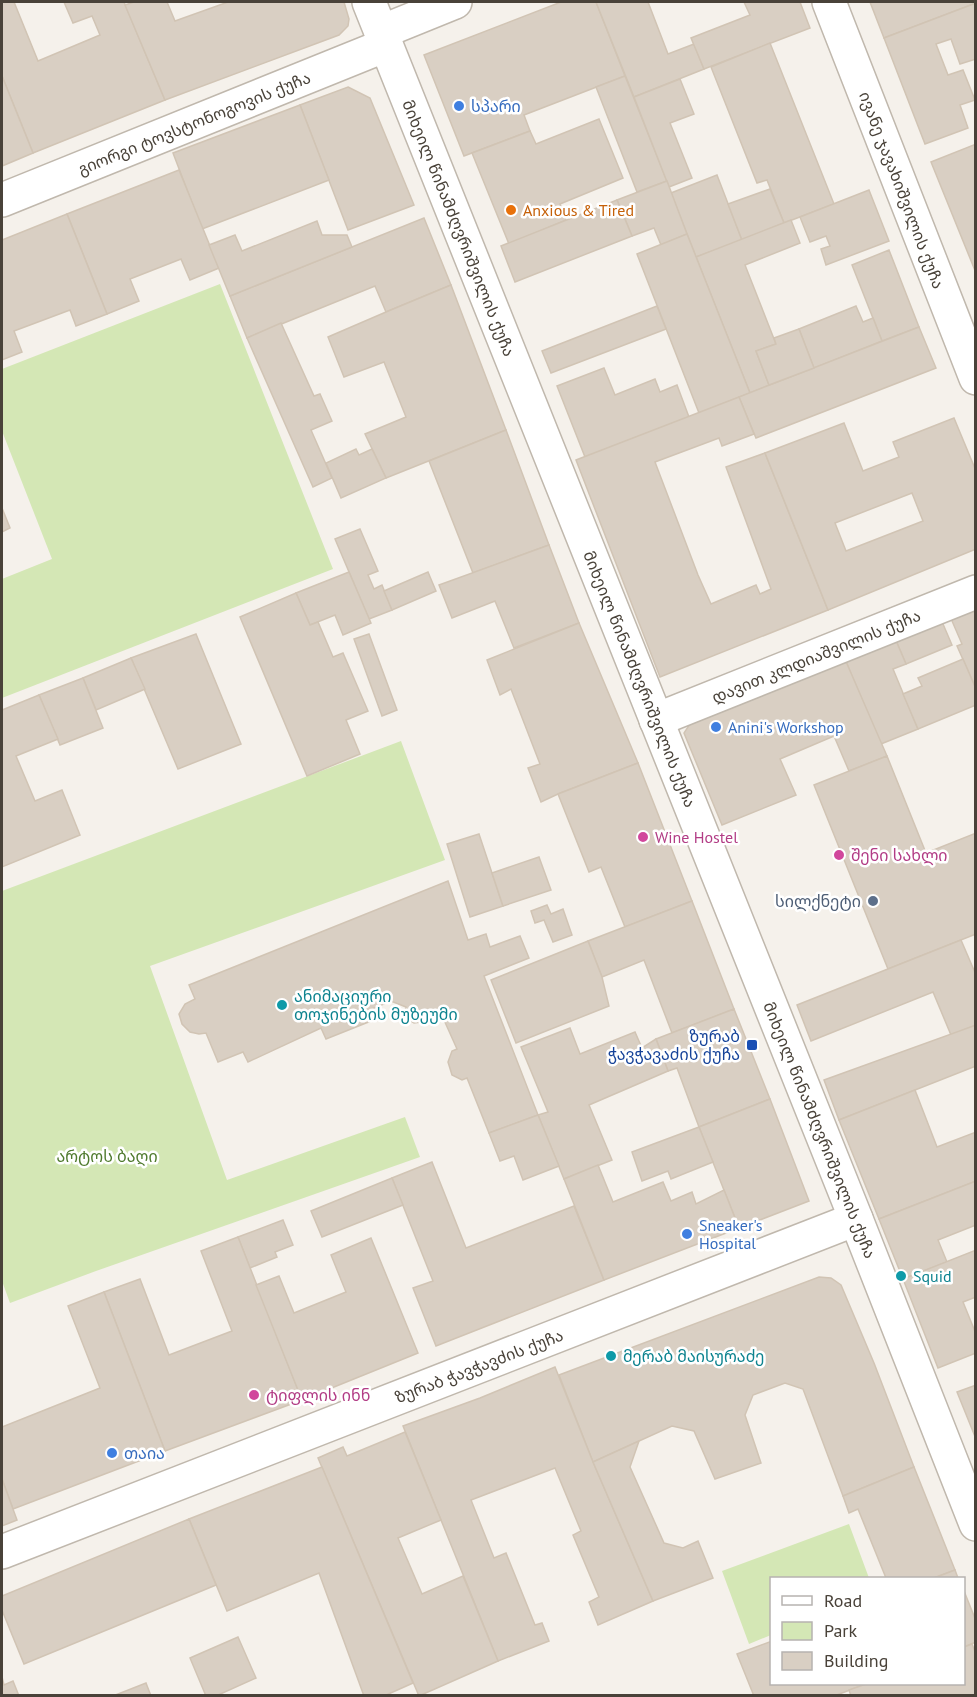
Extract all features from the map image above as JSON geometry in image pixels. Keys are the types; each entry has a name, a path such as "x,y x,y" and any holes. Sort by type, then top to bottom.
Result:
{"street":[{"name":"მიხეილ წინამძღვრიშვილის ქუჩა","path":"369,2 856,1219 975,1524"},
{"name":"გიორგი ტოვსტონოგოვის ქუჩა","path":"2,200 384,39 455,2"},
{"name":"ივანე ჯავახიშვილის ქუჩა","path":"829,2 975,378"},
{"name":"დავით კლდიაშვილის ქუჩა","path":"656,720 975,591"},
{"name":"ზურაბ ჭავჭავძის ქუჩა","path":"2,1552 856,1219"}],"green space":[{"path":"220,284 333,569 2,698 2,579 52,559 2,431 2,369"},
{"name":"არტოს ბაღი","path":"401,741 445,860 150,966 227,1180 405,1117 420,1157 10,1303 2,1281 2,891"},
{"path":"849,1524 869,1577 770,1577 770,1635 749,1644 722,1571"}],"building":[{"path":"2,2 14,2 38,61 100,35 92,16 73,23 64,2 124,2 165,100 33,153 2,76"},
{"path":"134,2 167,2 175,21 228,2 344,2 349,19 348,26 339,35 165,100 125,5"},
{"path":"561,2 596,2 625,76 524,115 530,131 464,156 424,55"},
{"path":"596,2 648,2 668,54 694,44 704,69 634,97"},
{"path":"744,2 800,2 810,28 704,69 691,38 750,15"},
{"path":"870,2 976,2 976,3 884,38"},
{"path":"976,3 976,59 960,64 951,39 936,44 948,75 963,70 975,100 960,105 968,128 925,144 884,38"},
{"path":"770,43 834,204 784,223 767,180 757,183 711,67"},
{"path":"2,76 33,153 2,166"},
{"path":"625,76 667,181 637,192 596,87"},
{"path":"680,79 694,114 670,123 692,178 669,187 634,97"},
{"path":"348,87 370,98 414,205 348,230 300,105"},
{"path":"300,105 329,180 202,229 173,153"},
{"path":"599,119 623,178 560,204 566,220 509,244 472,153 530,131 536,144"},
{"path":"976,144 976,273 931,162"},
{"path":"179,170 219,268 190,280 181,259 130,279 139,301 107,314 67,214"},
{"path":"717,175 742,240 696,257 671,193"},
{"path":"667,181 687,234 661,245 654,228 632,236 617,200"},
{"path":"770,189 784,223 742,240 728,204"},
{"path":"869,190 889,241 826,265 821,249 830,246 826,236 810,242 800,217"},
{"path":"617,200 632,236 515,282 501,246"},
{"path":"67,214 107,314 76,326 70,310 14,331 22,352 2,360 2,240"},
{"path":"424,218 451,285 386,312 375,286 247,338 230,296"},
{"path":"791,220 800,243 745,265 776,344 756,351 769,385 750,393 696,257"},
{"path":"317,221 322,235 347,235 352,247 230,296 209,245 235,235 242,251"},
{"path":"687,234 750,393 699,413 637,254"},
{"path":"889,250 919,327 882,341 852,265"},
{"path":"451,285 506,430 386,478 365,434 406,417 384,362 344,377 328,337"},
{"path":"657,306 666,329 551,373 542,351"},
{"path":"856,306 863,322 873,318 882,341 814,368 799,329"},
{"path":"281,323 314,396 320,394 332,421 311,430 332,478 313,487 247,338"},
{"path":"919,327 936,368 756,438 739,397"},
{"path":"799,329 814,368 769,385 756,351 776,344 774,338"},
{"path":"604,368 615,395 655,379 660,392 677,385 689,417 585,457 557,386"},
{"path":"739,397 754,434 722,446 719,438 655,462 698,575 711,604 756,585 760,594 771,589 726,467 765,453 828,610 660,677 576,460"},
{"path":"954,418 976,471 976,549 828,610 765,453 844,423 863,471 899,457 893,442","holes":["912,493 923,521 846,551 835,523"]},
{"path":"506,430 549,545 473,573 429,461"},
{"path":"356,449 359,455 372,449 386,478 341,498 326,463"},
{"path":"2,508 10,528 2,532"},
{"path":"360,529 378,571 368,575 374,589 382,585 392,610 369,619 335,539"},
{"path":"549,545 579,623 514,648 495,601 452,618 439,585"},
{"path":"349,572 371,623 343,635 335,615 310,625 296,593"},
{"path":"428,572 436,591 392,610 384,591"},
{"path":"296,593 310,625 318,622 333,657 343,653 368,711 346,720 360,754 307,776 240,617"},
{"path":"976,603 976,689 957,646 962,644 949,614"},
{"path":"940,617 952,645 906,664 894,636"},
{"path":"579,623 638,763 541,802 528,768 540,764 511,689 500,695 487,660"},
{"path":"196,634 241,744 178,769 131,658"},
{"path":"369,634 397,710 382,716 354,639"},
{"path":"894,636 906,664 893,669 918,729 881,744 844,657"},
{"path":"844,657 887,756 849,771 834,736 780,759 796,795 722,825 684,733 695,716"},
{"path":"131,658 145,689 96,710 83,678"},
{"path":"963,659 976,689 976,705 918,729 903,694 922,686 918,678"},
{"path":"83,678 103,728 60,745 39,695"},
{"path":"39,695 58,739 16,756 35,801 62,790 80,835 2,867 2,710"},
{"path":"887,756 926,853 976,833 976,934 888,969 814,785"},
{"path":"638,763 692,901 625,927 601,867 589,872 558,794"},
{"path":"479,834 503,906 470,917 447,844"},
{"path":"539,857 551,890 503,906 492,873"},
{"name":"ანიმაციური თოჯინების მუზეუმი","path":"448,881 468,940 486,934 490,947 520,936 529,958 484,976 538,1115 489,1133 467,1078 462,1080 452,1075 448,1062 452,1051 457,1049 444,1020 428,1013 421,1022 414,1023 405,1013 406,1007 391,1001 367,1011 371,1021 326,1039 321,1028 248,1062 243,1052 218,1062 206,1033 190,1032 182,1024 179,1014 185,1004 195,999 189,985"},
{"path":"692,901 734,1009 672,1033 644,960 602,977 588,941"},
{"path":"547,905 551,914 563,909 572,935 553,942 544,920 535,923 531,911"},
{"path":"961,940 976,975 976,1025 951,1035 933,992 811,1041 797,1005"},
{"path":"588,941 602,977 609,1006 516,1043 491,980"},
{"path":"734,1009 770,1099 699,1127 677,1068 668,1071 656,1039"},
{"path":"976,1025 976,1066 839,1120 824,1080"},
{"path":"570,1028 580,1054 635,1032 642,1048 656,1039 668,1071 589,1105 612,1160 564,1179 538,1115 548,1112 521,1047"},
{"path":"915,1090 937,1147 976,1132 976,1181 879,1219 839,1120"},
{"path":"770,1099 809,1201 739,1228 699,1127"},
{"path":"538,1115 559,1166 523,1180 514,1156 500,1161 489,1133"},
{"path":"699,1127 713,1162 671,1179 668,1171 642,1181 632,1152"},
{"path":"432,1162 466,1248 574,1206 604,1280 436,1346 413,1288 433,1281 392,1178"},
{"path":"598,1165 613,1202 663,1182 671,1201 692,1192 696,1204 724,1190 739,1228 604,1280 564,1179"},
{"path":"392,1178 403,1205 322,1237 311,1211"},
{"path":"976,1181 976,1225 938,1240 947,1262 903,1279 879,1219"},
{"path":"283,1220 293,1245 275,1252 277,1257 250,1268 238,1237"},
{"path":"238,1237 302,1400 165,1451 104,1292 140,1279 169,1355 232,1331 201,1251"},
{"path":"371,1238 418,1353 302,1400 256,1285 279,1276 294,1313 346,1292 331,1255"},
{"path":"976,1250 976,1297 963,1302 976,1334 976,1353 938,1368 903,1279"},
{"path":"819,1277 831,1278 841,1285 914,1467 843,1496 803,1389 785,1383 753,1395 745,1415 761,1463 715,1479 694,1431 672,1426 593,1462 559,1375"},
{"path":"104,1292 165,1451 13,1509 2,1479 2,1427 100,1388 68,1306"},
{"path":"555,1367 653,1601 598,1625 589,1602 599,1597 573,1535 581,1531 555,1468 471,1500 494,1558 506,1553 535,1625 542,1623 549,1641 498,1661 403,1426"},
{"path":"976,1385 976,1439 957,1392"},
{"path":"405,1432 441,1520 398,1538 422,1594 463,1576 498,1661 419,1696 318,1458 343,1447 347,1456"},
{"path":"639,1441 630,1467 664,1543 683,1548 698,1541 713,1578 653,1601 593,1462"},
{"path":"322,1467 413,1683 384,1696 364,1696 319,1573 227,1611 189,1519"},
{"path":"914,1467 955,1570 937,1577 886,1577 858,1509 849,1513 843,1496"},
{"path":"2,1479 17,1520 2,1526"},
{"path":"189,1519 216,1585 24,1664 2,1610 2,1596"},
{"path":"955,1570 958,1577 937,1577"},
{"path":"965,1594 976,1621 976,1642 965,1647"},
{"path":"238,1637 256,1678 216,1696 206,1696 190,1658"},
{"path":"770,1642 770,1685 863,1685 834,1696 754,1696 737,1654"},
{"path":"972,1644 976,1654 976,1696 851,1696 849,1690 863,1685 965,1685 965,1647"},
{"path":"2,1677 4,1685 13,1681 19,1696 2,1696"},
{"path":"146,1683 151,1696 113,1696"}],"place":[{"name":"სპარი","path":"459,106"},
{"name":"Anxious & Tired","path":"511,210"},
{"name":"Anini's Workshop","path":"716,727"},
{"name":"Wine Hostel","path":"643,837"},
{"name":"შენი სახლი","path":"839,855"},
{"name":"სილქნეტი","path":"873,901"},
{"name":"ანიმაციური თოჯინების მუზეუმი","path":"282,1005"},
{"name":"ზურაბ ჭავჭავაძის ქუჩა","path":"752,1045"},
{"name":"Sneaker's Hospital","path":"687,1234"},
{"name":"Squid","path":"901,1276"},
{"name":"მერაბ მაისურაძე","path":"611,1356"},
{"name":"ტიფლის ინნ","path":"254,1395"},
{"name":"თაია","path":"112,1453"}]}
